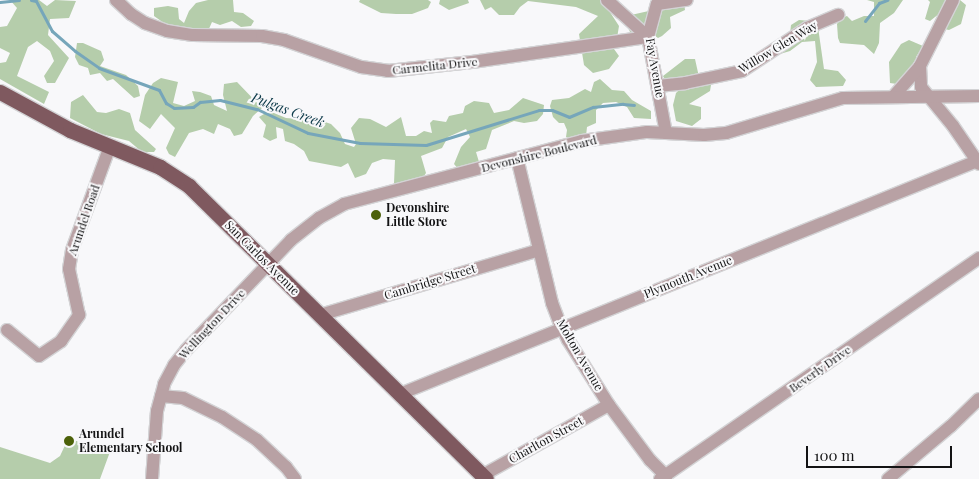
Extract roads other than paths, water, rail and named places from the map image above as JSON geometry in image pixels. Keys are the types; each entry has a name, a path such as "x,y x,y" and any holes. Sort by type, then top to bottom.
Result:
{"main road":[{"name":"San Carlos Avenue","path":"0,92 70,130 160,167 188,186 270,264 484,477"}],"street":[{"name":"Carmelita Drive","path":"116,0 131,14 145,23 167,31 193,35 262,36 284,40 361,67 388,71 472,62 648,37"},
{"path":"607,0 648,37"},
{"name":"Fay Avenue","path":"666,133 648,37 657,4 686,0"},
{"path":"894,97 920,66 953,0"},
{"name":"Willow Glen Way","path":"658,86 685,83 742,71 807,28 838,15"},
{"path":"920,66 921,87 978,162"},
{"name":"Devonshire Boulevard","path":"270,264 291,240 319,218 344,204 582,141 647,132 704,136 726,133 843,98 979,96"},
{"name":"Arundel Road","path":"7,330 39,356 60,340 79,315 69,269 72,250 110,146"},
{"name":"Molton Avenue","path":"517,158 552,303 562,328 609,405 663,477"},
{"name":"Plymouth Avenue","path":"400,394 978,162"},
{"name":"Cambridge Street","path":"320,315 539,250"},
{"name":"Beverly Drive","path":"663,477 979,258"},
{"name":"Wellington Drive","path":"152,479 157,411 174,365 186,350 270,264"},
{"path":"161,396 183,398 222,417 257,440 286,467 295,479"},
{"path":"888,479 951,426 979,399"},
{"name":"Charlton Street","path":"484,477 609,405"}],"waterway":[{"name":"Pulgas Creek","path":"0,2 19,0"},
{"name":"Pulgas Creek","path":"31,0 36,1 52,31 75,51 99,68 159,90 166,103 174,108 193,107 200,102 220,100 257,109 308,133 360,143 426,145 539,110 552,110 569,117 593,107 623,104 634,105"},
{"name":"Pulgas Creek","path":"865,21 879,3 887,0"}],"place":[{"name":"Devonshire Little Store","path":"376,215"},
{"name":"Arundel Elementary School","path":"69,441"}]}
